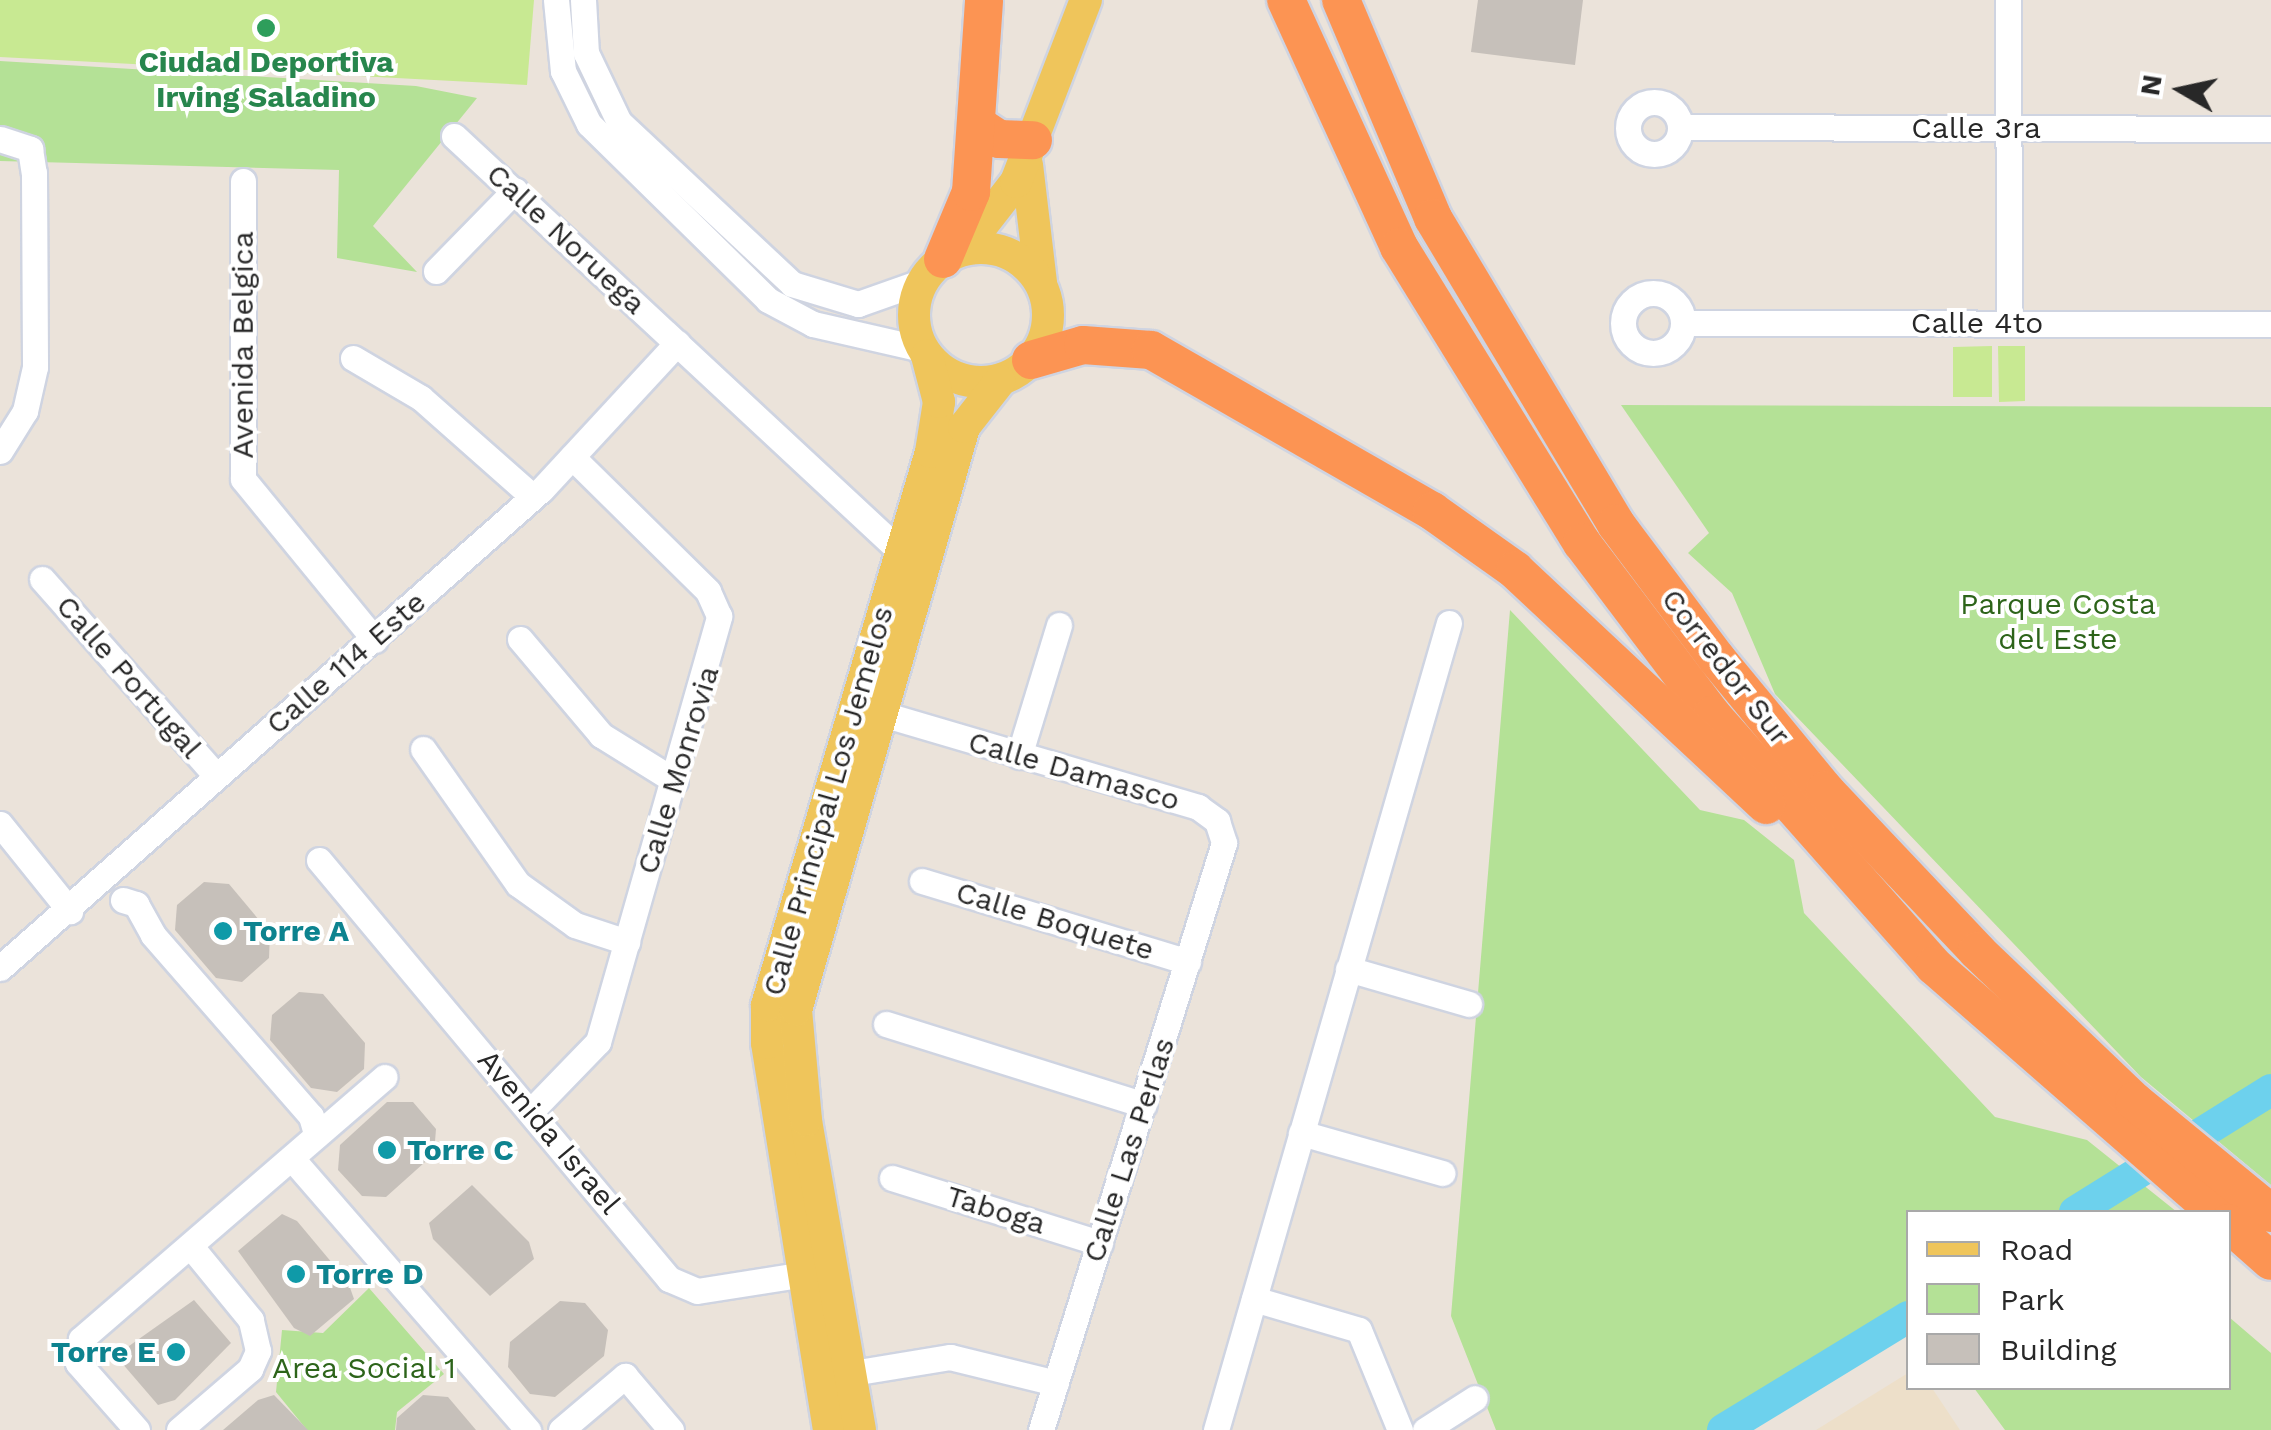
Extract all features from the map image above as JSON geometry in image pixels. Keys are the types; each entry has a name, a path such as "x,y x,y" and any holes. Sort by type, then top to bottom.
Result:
{"highway":[{"path":"943,263 965,222 979,126 984,0"},
{"name":"Corredor Sur","path":"1286,0 1399,246 1582,544 1712,715 1934,966 2120,1110 2236,1210 2271,1261"},
{"name":"Corredor Sur","path":"1342,0 1434,218 1616,524 1825,790 2120,1110"},
{"path":"979,126 998,138 1030,148"},
{"path":"1031,360 1083,344 1151,350 1432,510 1514,570 1731,776 1855,879"}],"main road":[{"path":"1030,148 1046,332 1031,360 1000,380 960,380 925,353 914,322 943,263 1002,207 1030,148 1086,0"},
{"path":"943,263 1016,257 1041,284"},
{"name":"Calle Principal Los Jemelos","path":"817,1272 796,1010 879,713 897,610 900,552 938,420 938,384 925,353"},
{"name":"Calle Principal Los Jemelos","path":"860,1430 835,1376 767,1005 862,680 897,610 940,506 971,411 1000,380"},
{"path":"846,735 879,713 862,680"},
{"name":"Calle Principal Los Jemelos","path":"830,1430 835,1376"}],"street":[{"path":"556,0 562,71 589,124 768,300 812,324 925,353"},
{"path":"583,0 586,53 619,122 792,284 858,304 943,263"},
{"path":"2008,0 2010,323"},
{"name":"Calle 3ra","path":"1680,127 2271,129"},
{"name":"Calle Noruega","path":"454,136 900,552"},
{"path":"0,139 30,150 35,367 25,411 0,451"},
{"name":"Avenida Belgica","path":"243,181 243,479 376,640"},
{"path":"436,271 514,190"},
{"name":"Calle 4to","path":"1683,323 2271,324"},
{"name":"Calle 114 Este","path":"0,968 70,912 216,776 376,640 533,497 678,342"},
{"path":"353,358 421,398 533,497"},
{"name":"Calle Monrovia","path":"532,1110 598,1042 719,616 708,590 572,457"},
{"path":"900,552 918,549 940,506"},
{"name":"Calle Portugal","path":"42,579 216,776"},
{"path":"1216,1430 1448,622"},
{"path":"1019,756 1059,625"},
{"path":"520,640 600,736 675,781"},
{"name":"Calle Damasco","path":"879,713 1198,807 1218,822 1218,870"},
{"path":"422,750 518,884 575,925 627,942"},
{"path":"0,824 70,912"},
{"name":"Avenida Israel","path":"318,860 532,1110 669,1279 696,1291 817,1272"},
{"name":"Calle Las Perlas","path":"1041,1430 1218,870"},
{"path":"107,878 140,931 154,936 311,1116 316,1134"},
{"name":"Calle Boquete","path":"922,880 1188,962"},
{"path":"1348,969 1469,1004"},
{"path":"886,1024 1144,1105"},
{"path":"137,1430 76,1351 384,1077"},
{"path":"1301,1132 1442,1174"},
{"path":"294,1161 528,1430"},
{"name":"Taboga","path":"892,1178 1100,1242"},
{"path":"178,1430 250,1369 258,1351 252,1320 192,1248"},
{"path":"1254,1299 1359,1330 1400,1430"},
{"path":"835,1376 973,1358 1056,1382"},
{"path":"561,1430 624,1376 671,1430"},
{"path":"1425,1430 1475,1398"}],"shaded area":[{"path":"1906,1374 1906,1390 1933,1390 1960,1430 1816,1430"}],"green space":[{"name":"Ciudad Deportiva Irving Saladino","path":"0,0 534,0 527,85 0,57"},
{"path":"0,61 416,86 477,98 373,226 417,272 337,258 339,170 0,161"},
{"path":"1992,346 1992,397 1953,397 1953,347"},
{"path":"1998,346 2025,346 2025,401 1999,402"},
{"name":"Parque Costa del Este","path":"1621,405 2271,407 2271,1185 2141,1077 1775,694 1732,593 1688,553 1709,533"},
{"path":"1510,610 1700,810 1744,820 1794,860 1804,913 1995,1117 2087,1140 2174,1210 1906,1210 1906,1334 1896,1318 1714,1430 1496,1430 1451,1316"},
{"name":"Area Social 1","path":"369,1288 444,1374 397,1412 395,1430 307,1430 276,1392 282,1330 323,1333"},
{"path":"2231,1319 2271,1353 2271,1430 2005,1430 1975,1390 2231,1390"}],"building":[{"path":"1478,0 1583,0 1575,65 1471,52"},
{"name":"Torre A","path":"204,882 229,884 270,933 269,958 242,982 216,978 175,930 177,905"},
{"path":"299,992 323,994 365,1043 364,1069 337,1092 311,1088 270,1040 272,1015"},
{"name":"Torre C","path":"387,1102 413,1102 436,1129 434,1154 386,1197 362,1196 338,1170 340,1145"},
{"path":"472,1185 529,1242 534,1259 490,1296 433,1239 429,1223"},
{"name":"Torre D","path":"282,1214 297,1221 348,1282 354,1299 310,1336 294,1328 238,1251"},
{"name":"Torre E","path":"194,1300 231,1343 175,1400 158,1405 121,1362 129,1346"},
{"path":"560,1301 585,1303 608,1330 604,1356 555,1397 530,1394 508,1367 510,1342"},
{"path":"274,1395 308,1430 223,1430 258,1400"},
{"path":"423,1395 448,1397 476,1430 396,1430 397,1418"}],"waterway":[{"path":"2078,1210 2271,1090"},
{"path":"1723,1430 1906,1318"}],"place":[{"name":"Ciudad Deportiva Irving Saladino","path":"266,28"},
{"name":"Torre A","path":"223,931"},
{"name":"Torre C","path":"387,1150"},
{"name":"Torre D","path":"296,1274"},
{"name":"Torre E","path":"176,1352"}]}
